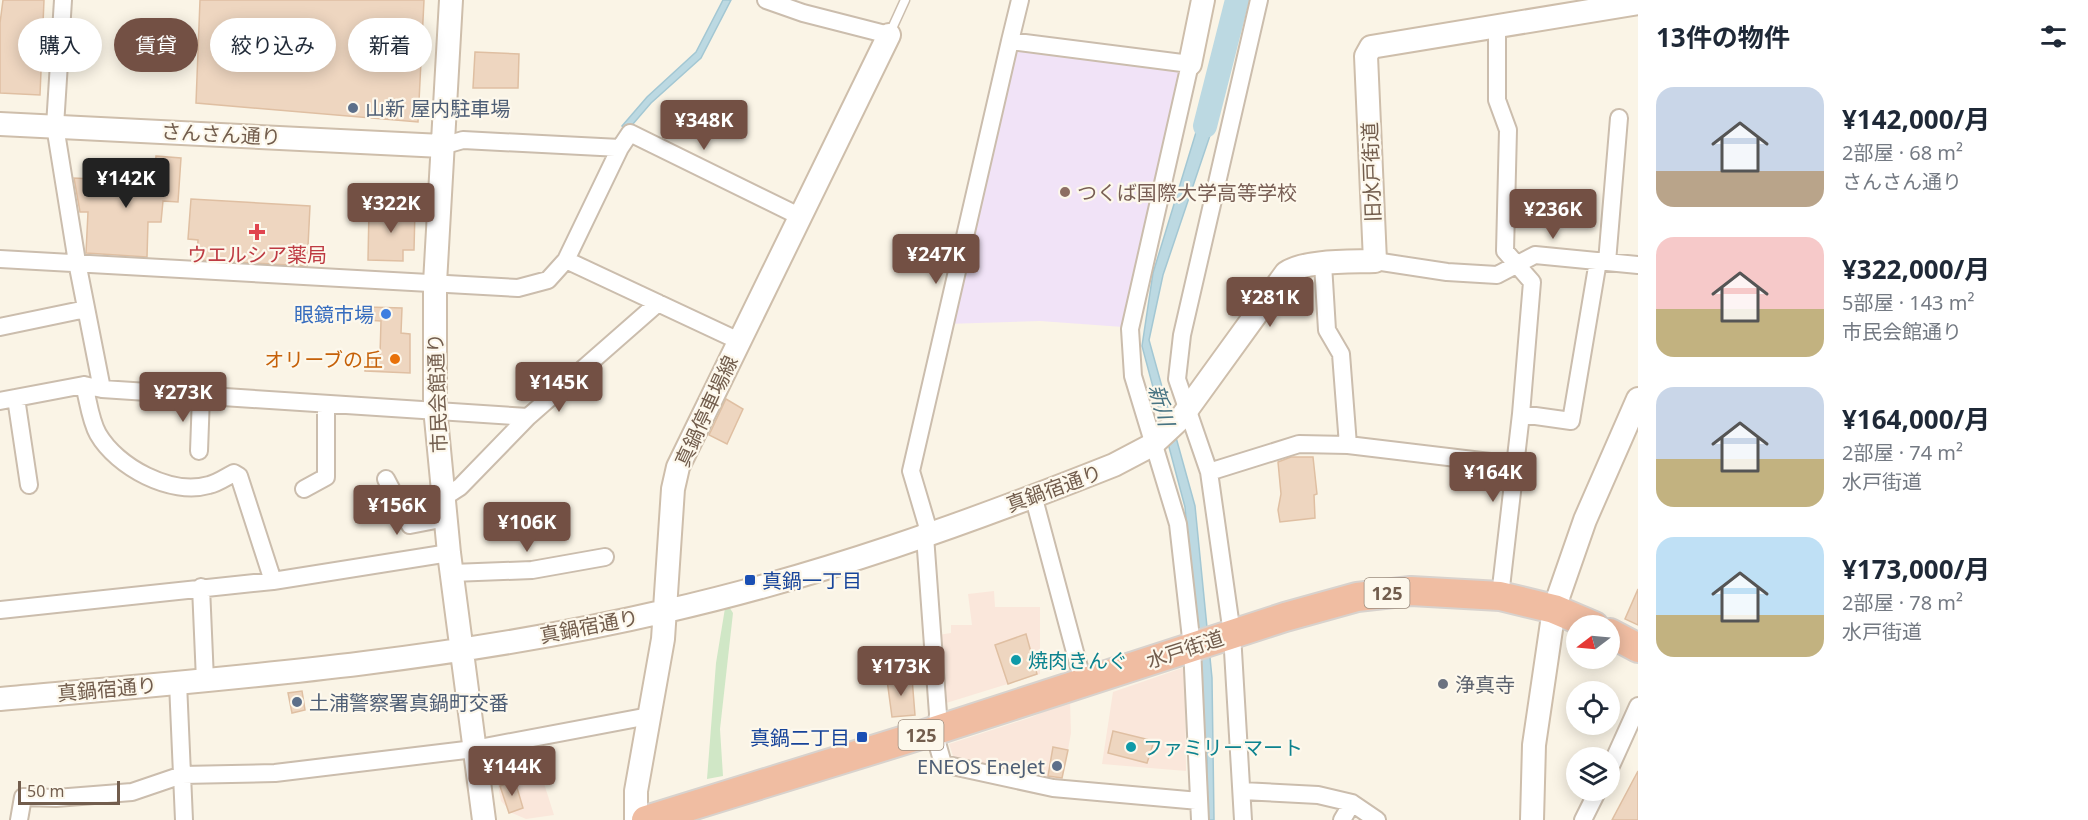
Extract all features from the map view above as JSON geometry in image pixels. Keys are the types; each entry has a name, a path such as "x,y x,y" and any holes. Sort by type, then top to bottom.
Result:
{"highway":[{"name":"水戸街道","path":"646,820 937,730 1318,606 1385,593 1448,591 1500,596 1554,609 1568,615"},
{"path":"1620,638 1638,648"}],"street":[{"path":"63,0 55,126 77,262 102,389"},
{"name":"市民会館通り","path":"452,0 435,283 435,408 444,508 484,820"},
{"path":"766,0 802,13 889,35"},
{"path":"1020,0 911,471 927,525 925,536 936,739 943,764 1053,788 1199,801"},
{"path":"1200,820 1194,646 1178,524 1157,441 1133,376 1130,329 1203,0"},
{"path":"1243,820 1229,635 1209,472 1184,414 1177,379 1182,335 1259,0"},
{"name":"旧水戸街道","path":"1375,261 1367,52 1376,45 1638,3"},
{"path":"1497,25 1497,100 1508,130 1505,251 1532,282 1521,414 1500,596"},
{"name":"真鍋停車場線","path":"636,820 636,791 663,639 673,489 678,467 889,35"},
{"path":"1010,41 1190,64"},
{"path":"1521,414 1571,421 1603,261 1619,118"},
{"name":"さんさん通り","path":"0,124 442,146"},
{"path":"0,259 518,288 548,280 566,260 620,148 630,133 801,217"},
{"path":"442,146 463,140 620,148"},
{"path":"1157,441 1184,414 1286,273 1296,268 1375,261 1447,272 1497,275 1536,255 1638,265"},
{"path":"566,260 739,341"},
{"path":"1323,264 1327,330 1341,354 1348,445"},
{"path":"386,479 410,525 444,508 460,487 528,417 658,303"},
{"path":"0,327 86,309"},
{"path":"29,485 8,400 84,385 102,389 326,404 435,408 528,417"},
{"path":"84,385 97,433 131,466 160,481 183,488 209,485 234,473 239,476 273,581"},
{"path":"200,451 201,396"},
{"path":"1532,820 1534,745 1542,677 1554,609 1585,520 1638,399"},
{"path":"304,489 327,477 326,404"},
{"name":"真鍋宿通り","path":"0,699 354,664 572,631 665,611 775,584 925,536 1114,465 1157,441"},
{"path":"1209,472 1299,444 1348,445 1515,465"},
{"path":"1033,495 1083,682"},
{"path":"0,610 168,594 201,587 451,563 532,570 604,557"},
{"path":"201,587 205,680"},
{"path":"178,683 184,820"},
{"path":"1619,747 1638,706"},
{"path":"19,820 22,797 56,798 132,792 182,775 274,773 474,748 648,716"},
{"path":"1242,791 1318,795 1353,803 1377,820"},
{"path":"1583,820 1592,801"},
{"path":"1342,820 1353,803"}],"lane":[{"path":"889,35 905,0"}],"shaded area":[{"name":"つくば国際大学高等学校","path":"1010,41 1186,63 1123,327 1040,321 945,324"},
{"path":"994,591 995,607 1040,607 1040,674 943,704 938,635 951,633 951,625 972,625 968,594"},
{"path":"1185,667 1186,771 1102,764 1113,692"},
{"path":"1070,701 1071,733 1062,783 955,762 949,744 1029,718"},
{"path":"531,742 554,815 526,819 512,813 501,801 491,749"}],"green space":[{"path":"726,602 733,613 720,729 723,776 707,779 716,663"}],"water":[{"path":"723,0 731,0 701,58 651,103 627,131 622,126 647,97 696,52"},
{"path":"1228,0 1246,0 1225,90 1210,89"},
{"name":"新川","path":"1208,93 1224,94 1163,275 1149,340 1195,506 1212,678 1214,820 1206,820 1207,760 1185,507 1142,346 1153,273"}],"building":[{"path":"3,0 44,0 43,18 18,18 18,72 41,72 40,95 0,93 0,23"},
{"path":"200,0 424,0 423,18 348,18 348,72 420,72 418,122 196,103"},
{"path":"475,52 519,54 518,88 473,88"},
{"path":"156,156 181,158 178,202 163,201 161,222 148,222 147,257 86,253 88,212 80,212 74,178 154,182"},
{"path":"191,199 310,206 307,266 197,260 198,240 188,239"},
{"path":"369,209 415,210 414,250 403,250 403,261 368,260"},
{"path":"367,307 402,308 401,333 410,334 410,373 365,371 366,355 380,355 381,321 366,320"},
{"path":"726,399 743,409 727,444 709,435"},
{"path":"1291,457 1313,457 1317,494 1314,495 1315,518 1280,522 1278,510 1281,494 1278,462"},
{"path":"1638,589 1638,625 1625,619"},
{"name":"焼肉きんぐ","path":"1026,634 1037,674 1008,684 995,645"},
{"path":"912,678 915,715 892,717 887,680"},
{"name":"土浦警察署真鍋町交番","path":"302,691 305,710 292,713 288,693"},
{"name":"ファミリーマート","path":"1113,731 1154,741 1147,763 1108,753"},
{"path":"1053,747 1068,750 1062,778 1048,776"},
{"path":"1638,771 1638,820 1612,820"},
{"path":"515,781 523,808 509,813 500,786"}],"waterway":[{"name":"新川","path":"1205,126 1237,0"}],"place":[{"name":"山新 屋内駐車場","path":"353,108"},
{"name":"つくば国際大学高等学校","path":"1065,192"},
{"name":"ウエルシア薬局","path":"257,232"},
{"name":"眼鏡市場","path":"386,314"},
{"name":"オリーブの丘","path":"395,359"},
{"name":"真鍋一丁目","path":"750,580"},
{"name":"焼肉きんぐ","path":"1016,660"},
{"name":"浄真寺","path":"1443,684"},
{"name":"土浦警察署真鍋町交番","path":"297,702"},
{"name":"真鍋二丁目","path":"862,737"},
{"name":"ファミリーマート","path":"1131,747"},
{"name":"ENEOS EneJet","path":"1057,766"}]}
